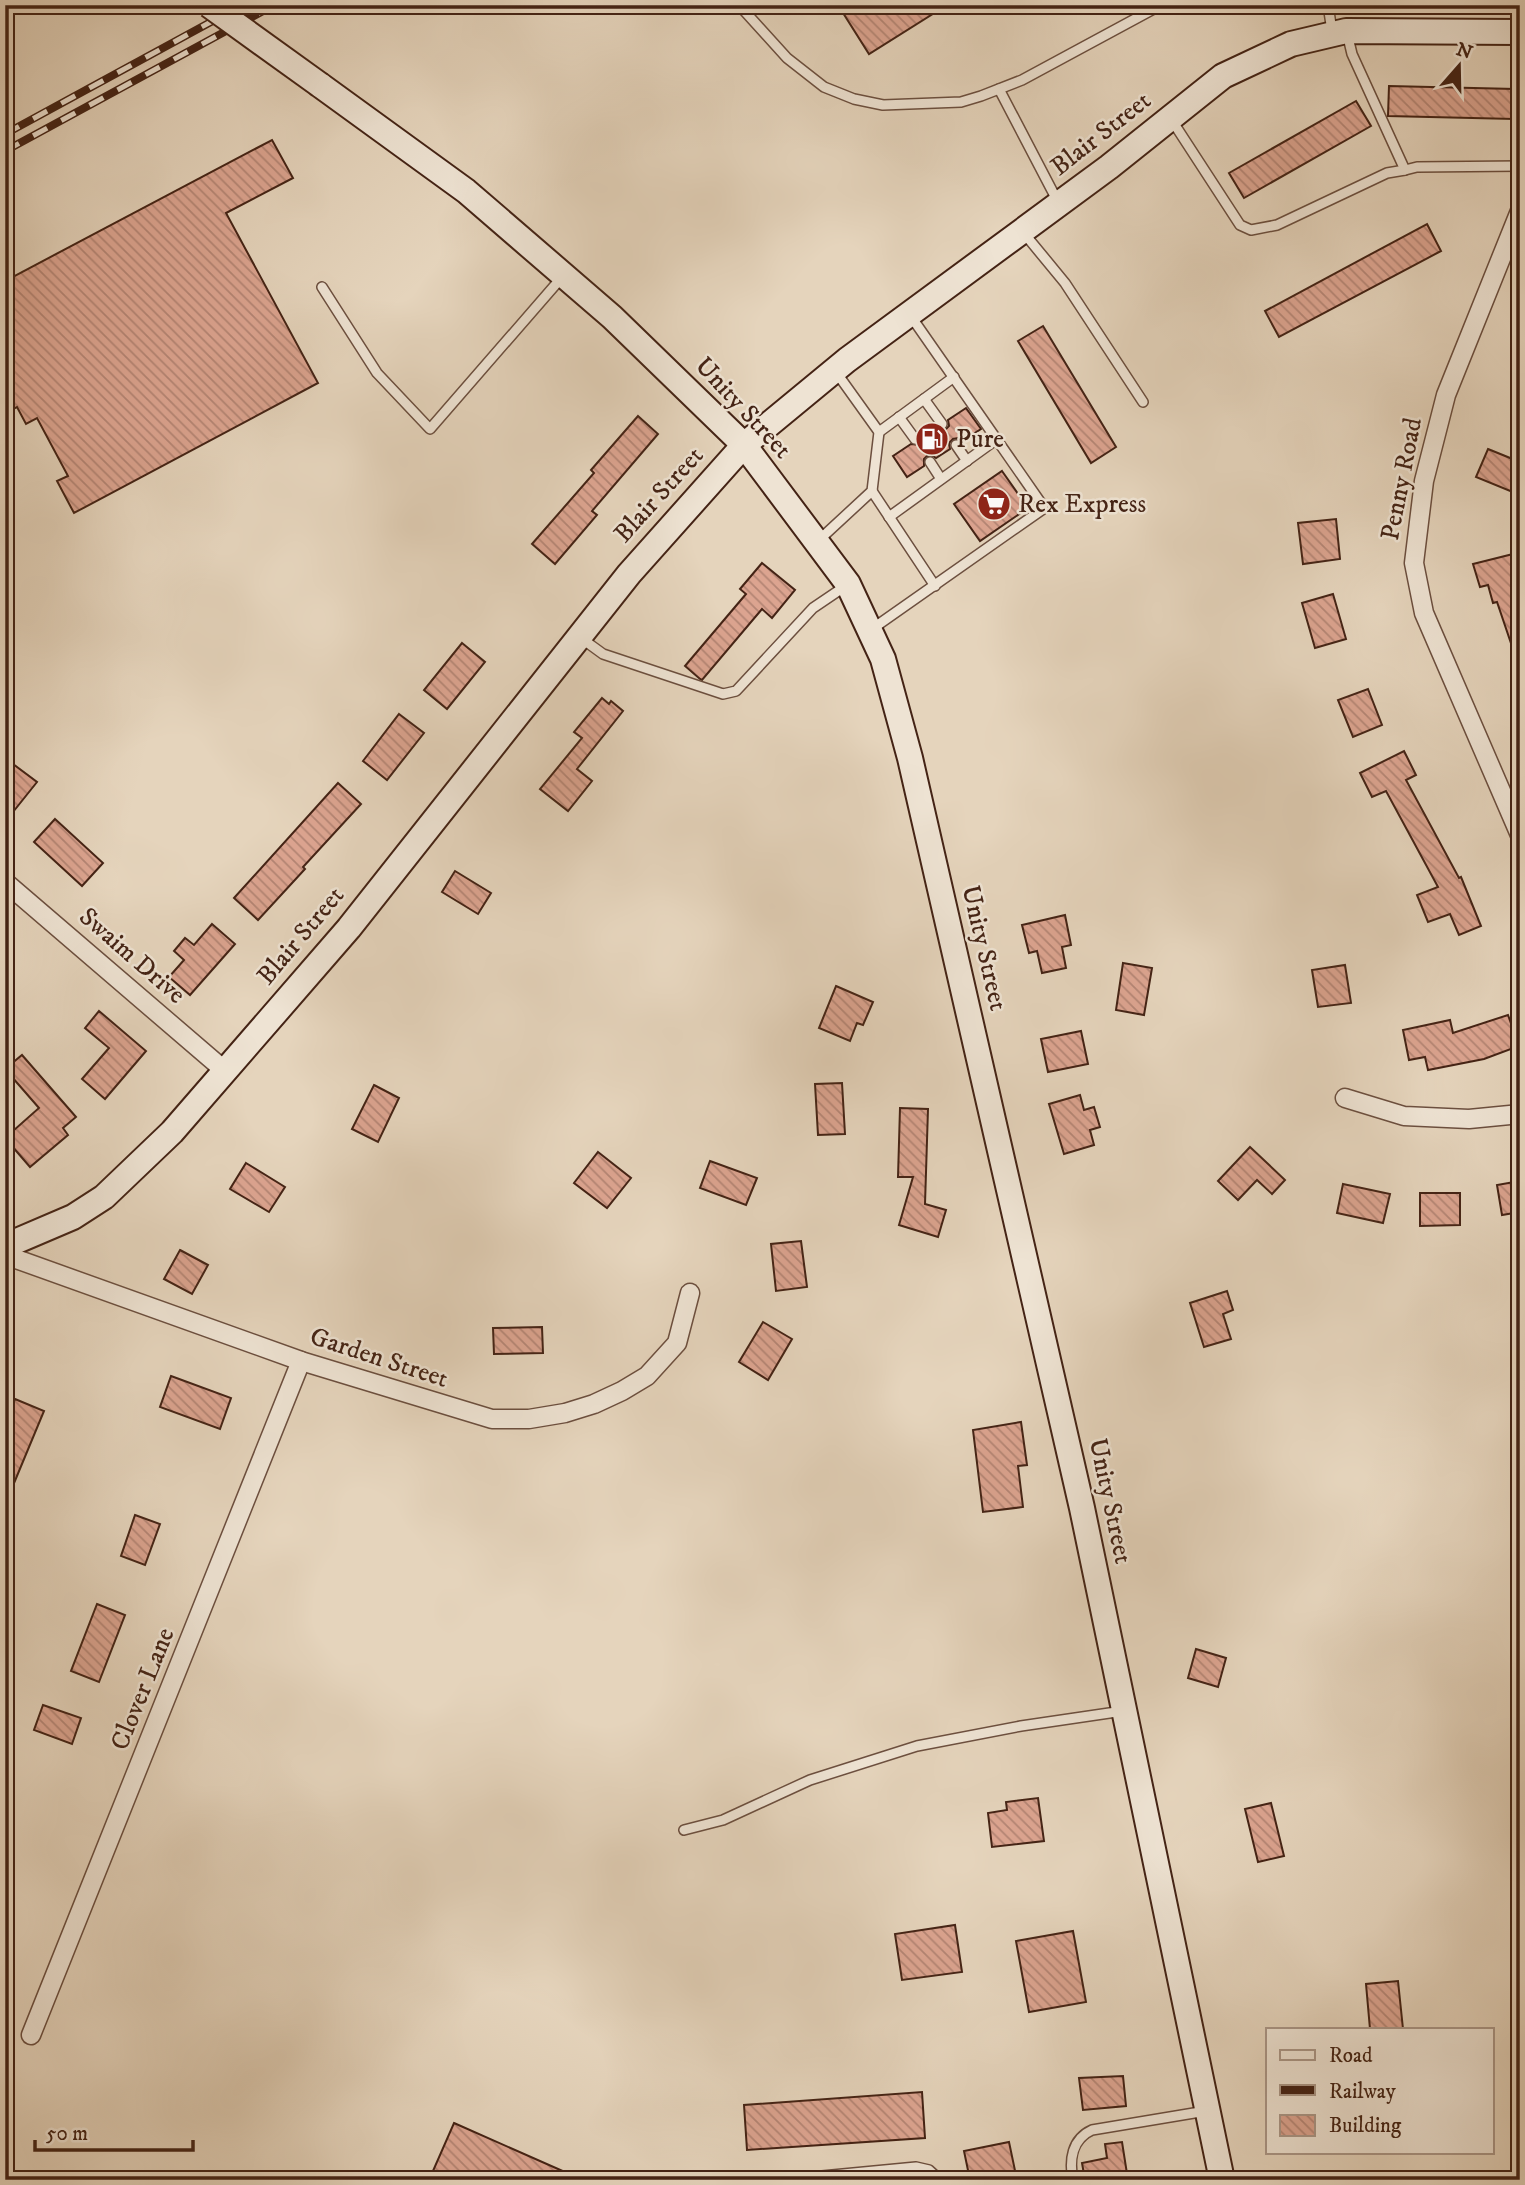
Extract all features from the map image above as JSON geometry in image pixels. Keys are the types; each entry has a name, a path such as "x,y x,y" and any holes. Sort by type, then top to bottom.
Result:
{"street":[{"name":"Unity Street","path":"209,5 466,191 612,317 744,445 848,584 870,631 883,659 913,771 1082,1508 1222,2180"},
{"name":"Blair Street","path":"5,1246 73,1217 104,1197 172,1132 349,928 629,574 744,445 835,371 1059,204 1223,76 1290,44 1339,33 1520,32"},
{"name":"Penny Road","path":"1518,221 1446,395 1424,481 1414,563 1424,612 1513,799 1520,835"},
{"name":"Swaim Drive","path":"5,882 224,1070"},
{"path":"1345,1098 1404,1116 1469,1119 1520,1114"},
{"name":"Garden Street","path":"5,1255 301,1361 492,1419 529,1419 594,1404 647,1376 677,1343 690,1293"},
{"name":"Clover Lane","path":"31,2035 301,1361"}],"lane":[{"path":"739,5 787,58 824,87 854,99 883,105 961,102 999,89 1022,80 1161,5"},
{"path":"1328,5 1405,170"},
{"path":"999,89 1059,204"},
{"path":"1170,118 1240,225 1251,230 1277,225 1387,173 1417,167 1520,166"},
{"path":"1022,231 1065,283 1143,402"},
{"path":"322,288 377,373 430,429 564,275"},
{"path":"870,631 1043,509 909,314"},
{"path":"817,543 872,491 879,432 835,371"},
{"path":"879,432 954,377"},
{"path":"924,399 942,424"},
{"path":"899,417 915,439"},
{"path":"889,517 997,439"},
{"path":"956,445 967,461"},
{"path":"930,462 942,479"},
{"path":"872,491 935,586"},
{"path":"579,636 603,654 723,694 730,694 736,691 813,608 848,584"},
{"path":"684,1830 723,1820 810,1780 917,1746 1021,1726 1124,1711"},
{"path":"1073,2180 1072,2153 1083,2134 1092,2130 1208,2110"},
{"path":"780,2180 916,2167 929,2170 940,2180"}],"building":[{"path":"838,5 947,5 869,54"},
{"path":"1389,86 1515,89 1514,119 1388,116"},
{"path":"1356,101 1371,126 1244,198 1229,173"},
{"path":"272,140 293,178 226,213 318,383 74,513 57,481 68,476 37,418 26,424 17,407 5,413 5,281"},
{"path":"1427,224 1441,251 1279,337 1265,311"},
{"path":"1043,326 1116,447 1091,463 1018,341"},
{"path":"966,408 981,429 962,441 953,439 949,443 950,449 936,458 927,456 924,466 907,477 893,456 911,444 919,445 922,437 936,428 945,430 949,426 948,420"},
{"path":"638,416 658,434 592,511 597,515 555,564 532,544 594,473 591,470"},
{"path":"1488,449 1520,462 1520,495 1476,477"},
{"path":"1002,471 1028,508 980,541 954,504"},
{"path":"1336,519 1340,559 1303,564 1298,523"},
{"path":"1513,554 1520,579 1520,661 1517,661 1497,602 1493,603 1488,585 1480,587 1473,564"},
{"path":"762,563 795,590 772,618 762,609 702,680 700,679 685,666 746,594 740,589"},
{"path":"1333,594 1346,639 1315,648 1302,603"},
{"path":"462,643 485,662 447,709 424,690"},
{"path":"1368,689 1382,725 1353,737 1338,700"},
{"path":"602,698 609,704 611,701 623,711 577,769 592,781 568,811 540,789 582,738 574,732"},
{"path":"399,714 424,733 387,780 363,761"},
{"path":"1404,751 1416,775 1406,780 1459,878 1461,877 1481,926 1459,935 1450,914 1428,922 1417,895 1438,887 1386,791 1372,797 1360,773"},
{"path":"5,758 37,782 5,822"},
{"path":"338,783 361,804 258,920 234,898"},
{"path":"55,819 103,863 82,886 34,842"},
{"path":"455,871 491,893 478,914 442,892"},
{"path":"1065,915 1071,945 1062,947 1066,968 1042,973 1037,951 1029,953 1022,925"},
{"path":"212,924 235,944 190,995 169,977 184,960 174,951 185,938 194,945"},
{"path":"1123,963 1152,968 1144,1015 1116,1010"},
{"path":"1345,965 1351,1003 1318,1007 1312,970"},
{"path":"836,986 873,1002 863,1025 857,1023 850,1041 819,1028"},
{"path":"99,1011 146,1051 105,1099 82,1079 109,1048 85,1028"},
{"path":"1508,1015 1519,1046 1484,1059 1428,1070 1425,1057 1409,1060 1403,1030 1450,1020 1453,1033"},
{"path":"1081,1031 1088,1064 1048,1072 1041,1039"},
{"path":"22,1055 76,1117 63,1128 68,1135 30,1167 5,1138 39,1108 5,1069"},
{"path":"842,1083 845,1134 818,1135 815,1084"},
{"path":"374,1085 399,1098 378,1142 352,1129"},
{"path":"1080,1095 1084,1110 1094,1107 1100,1127 1090,1130 1094,1145 1064,1154 1049,1104"},
{"path":"900,1108 928,1109 925,1204 946,1210 938,1237 899,1225 913,1177 898,1177"},
{"path":"1250,1147 1285,1180 1272,1194 1257,1180 1238,1200 1218,1181"},
{"path":"598,1152 631,1178 607,1208 574,1183"},
{"path":"710,1161 757,1178 746,1205 700,1188"},
{"path":"246,1163 285,1187 269,1212 230,1189"},
{"path":"1520,1181 1520,1212 1502,1215 1497,1185"},
{"path":"1343,1184 1390,1194 1383,1223 1337,1213"},
{"path":"1420,1193 1460,1193 1460,1225 1420,1226"},
{"path":"801,1241 807,1287 776,1291 771,1244"},
{"path":"180,1250 208,1265 192,1294 164,1279"},
{"path":"1227,1291 1233,1310 1223,1314 1231,1339 1204,1347 1190,1303"},
{"path":"763,1322 792,1339 768,1380 739,1362"},
{"path":"542,1327 543,1353 494,1354 493,1328"},
{"path":"171,1376 231,1398 220,1429 160,1407"},
{"path":"15,1399 44,1411 7,1500 5,1422"},
{"path":"1021,1422 1027,1465 1018,1466 1023,1507 983,1512 973,1430"},
{"path":"135,1515 160,1524 145,1565 121,1556"},
{"path":"97,1604 125,1615 99,1682 71,1671"},
{"path":"1196,1649 1226,1658 1218,1687 1188,1678"},
{"path":"43,1705 81,1718 72,1744 34,1730"},
{"path":"1038,1798 1044,1841 992,1847 988,1813 1007,1810 1006,1802"},
{"path":"1271,1803 1284,1856 1258,1862 1245,1809"},
{"path":"955,1925 962,1972 902,1980 895,1934"},
{"path":"1073,1931 1086,2002 1029,2012 1016,1941"},
{"path":"1398,1981 1403,2028 1370,2028 1366,1984"},
{"path":"1123,2076 1126,2106 1083,2110 1079,2078"},
{"path":"922,2092 925,2138 747,2150 744,2105"},
{"path":"454,2123 583,2180 429,2180"},
{"path":"1009,2142 1017,2180 970,2180 964,2151"},
{"path":"1122,2142 1128,2180 1085,2180 1082,2163 1107,2158 1105,2144"}],"railway":[{"path":"5,134 242,5"},
{"path":"5,151 274,5"}],"place":[{"name":"Pure","path":"932,439"},
{"name":"Rex Express","path":"994,504"}]}
